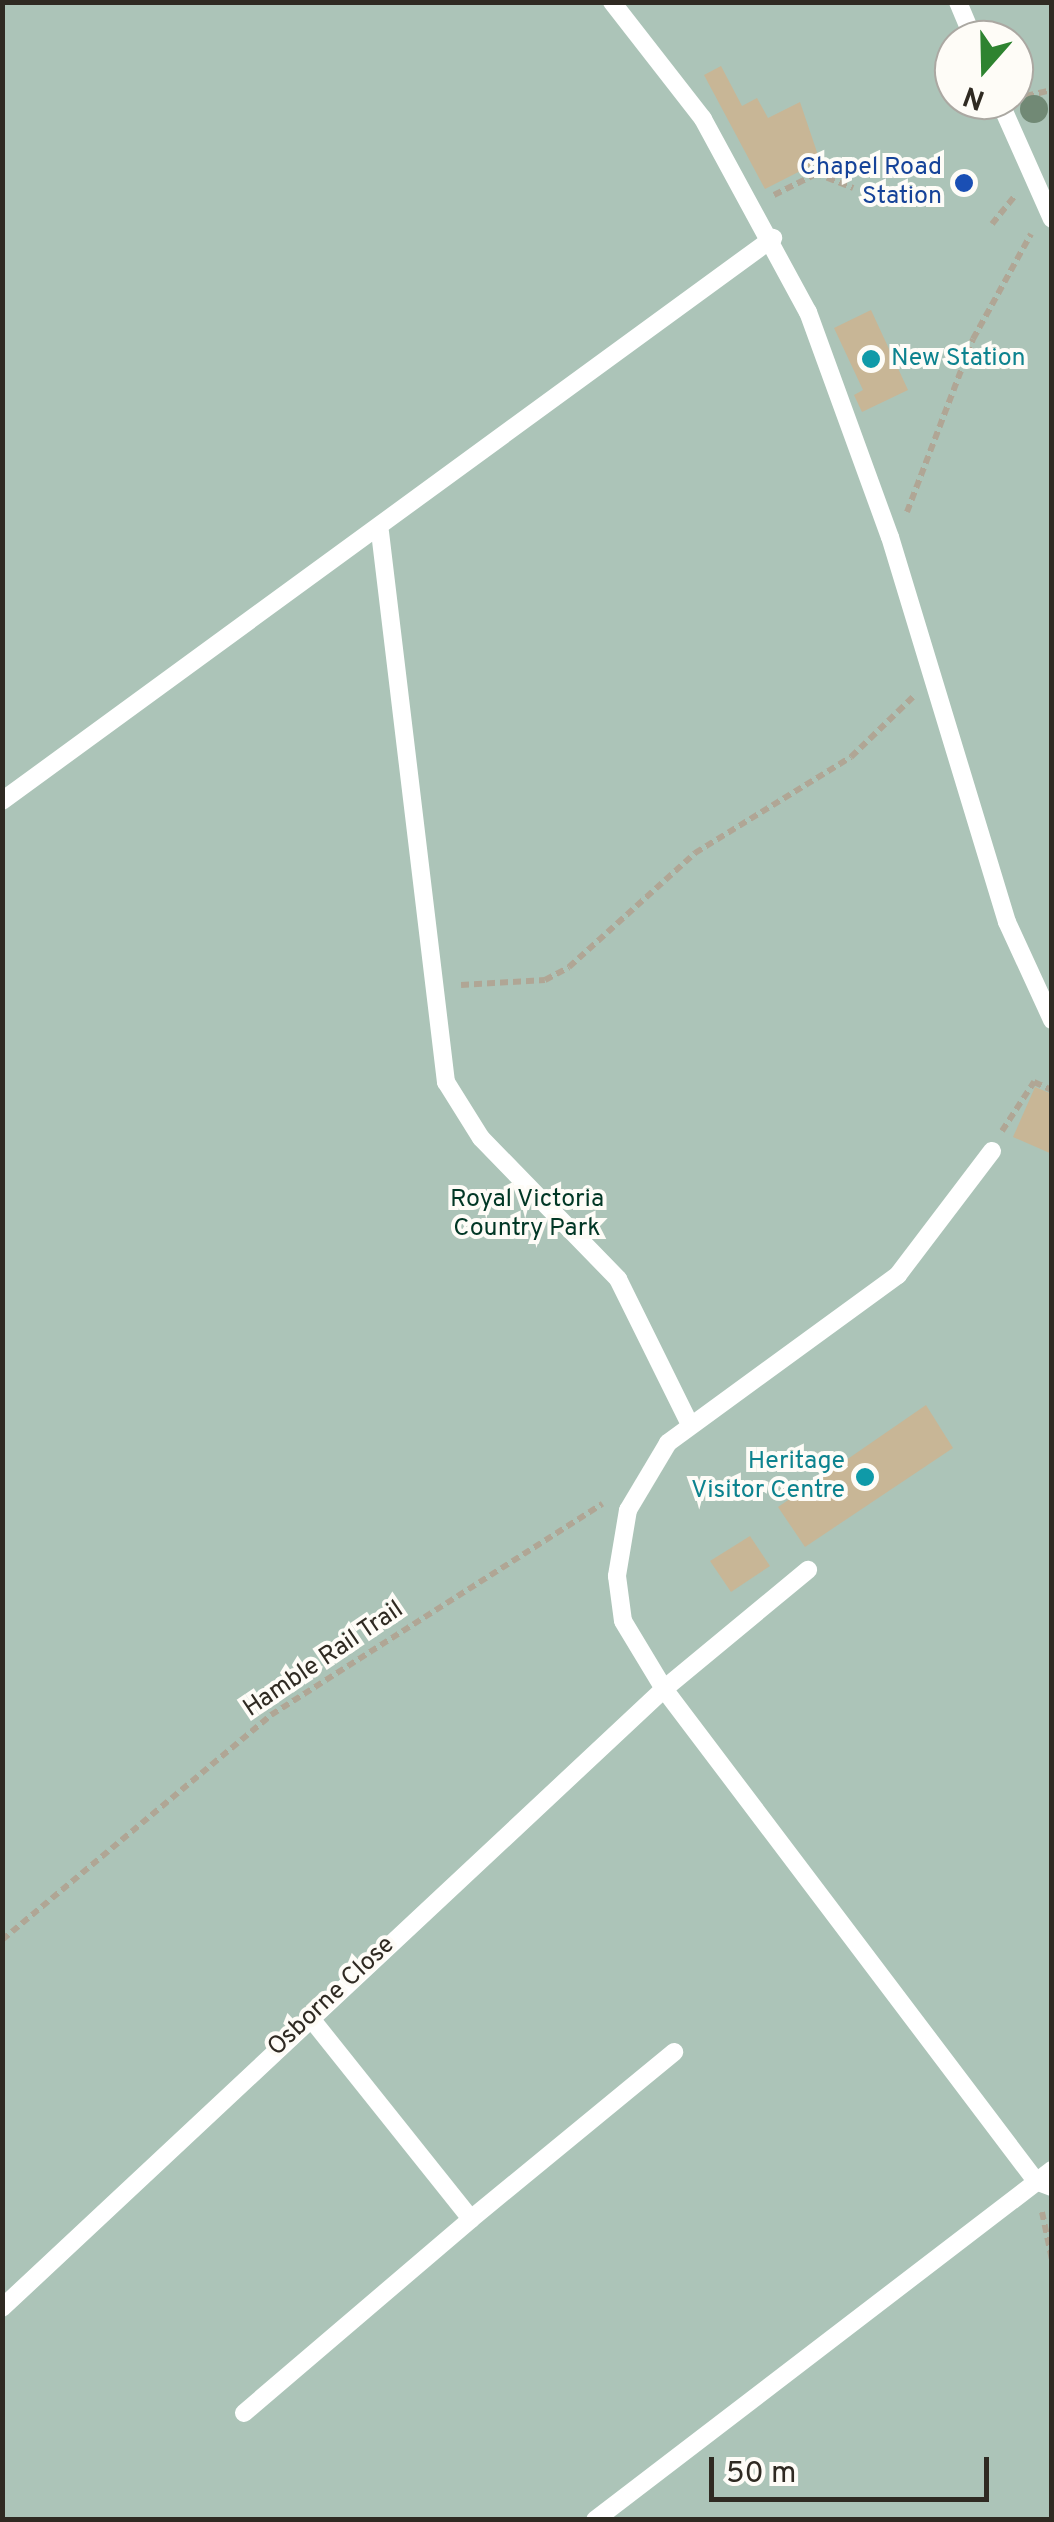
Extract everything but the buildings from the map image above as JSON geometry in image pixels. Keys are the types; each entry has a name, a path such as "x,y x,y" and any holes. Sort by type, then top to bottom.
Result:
{"lane":[{"path":"612,2 755,206 773,238 890,537 1006,922 1052,1020"},
{"path":"1008,120 1051,218"},
{"path":"2,800 380,532 773,238"},
{"path":"380,532 446,1082 459,1109 618,1279 690,1425"},
{"path":"595,2520 1046,2180 664,1689 618,1600 620,1544 641,1480 690,1425 898,1275 992,1151"},
{"name":"Osborne Close","path":"2,2308 664,1689 808,1570"},
{"path":"310,2017 471,2219"},
{"path":"244,2412 674,2052"}],"path":[{"path":"755,206 846,159"},
{"path":"816,172 853,188"},
{"path":"890,537 999,283 1051,218"},
{"path":"434,986 545,980 570,967 696,854 851,757 932,684"},
{"path":"992,1151 1020,1096 1034,1082 1052,1090"},
{"name":"Hamble Rail Trail","path":"2,1940 271,1715 641,1480"},
{"path":"1046,2180 1052,2260"}],"green space":[{"name":"Royal Victoria Country Park","path":"3,3 1051,3 1051,2519 3,2520"}],"place":[{"name":"Chapel Road Station","path":"964,183"},
{"name":"New Station","path":"871,359"},
{"name":"Heritage Visitor Centre","path":"865,1477"}]}
